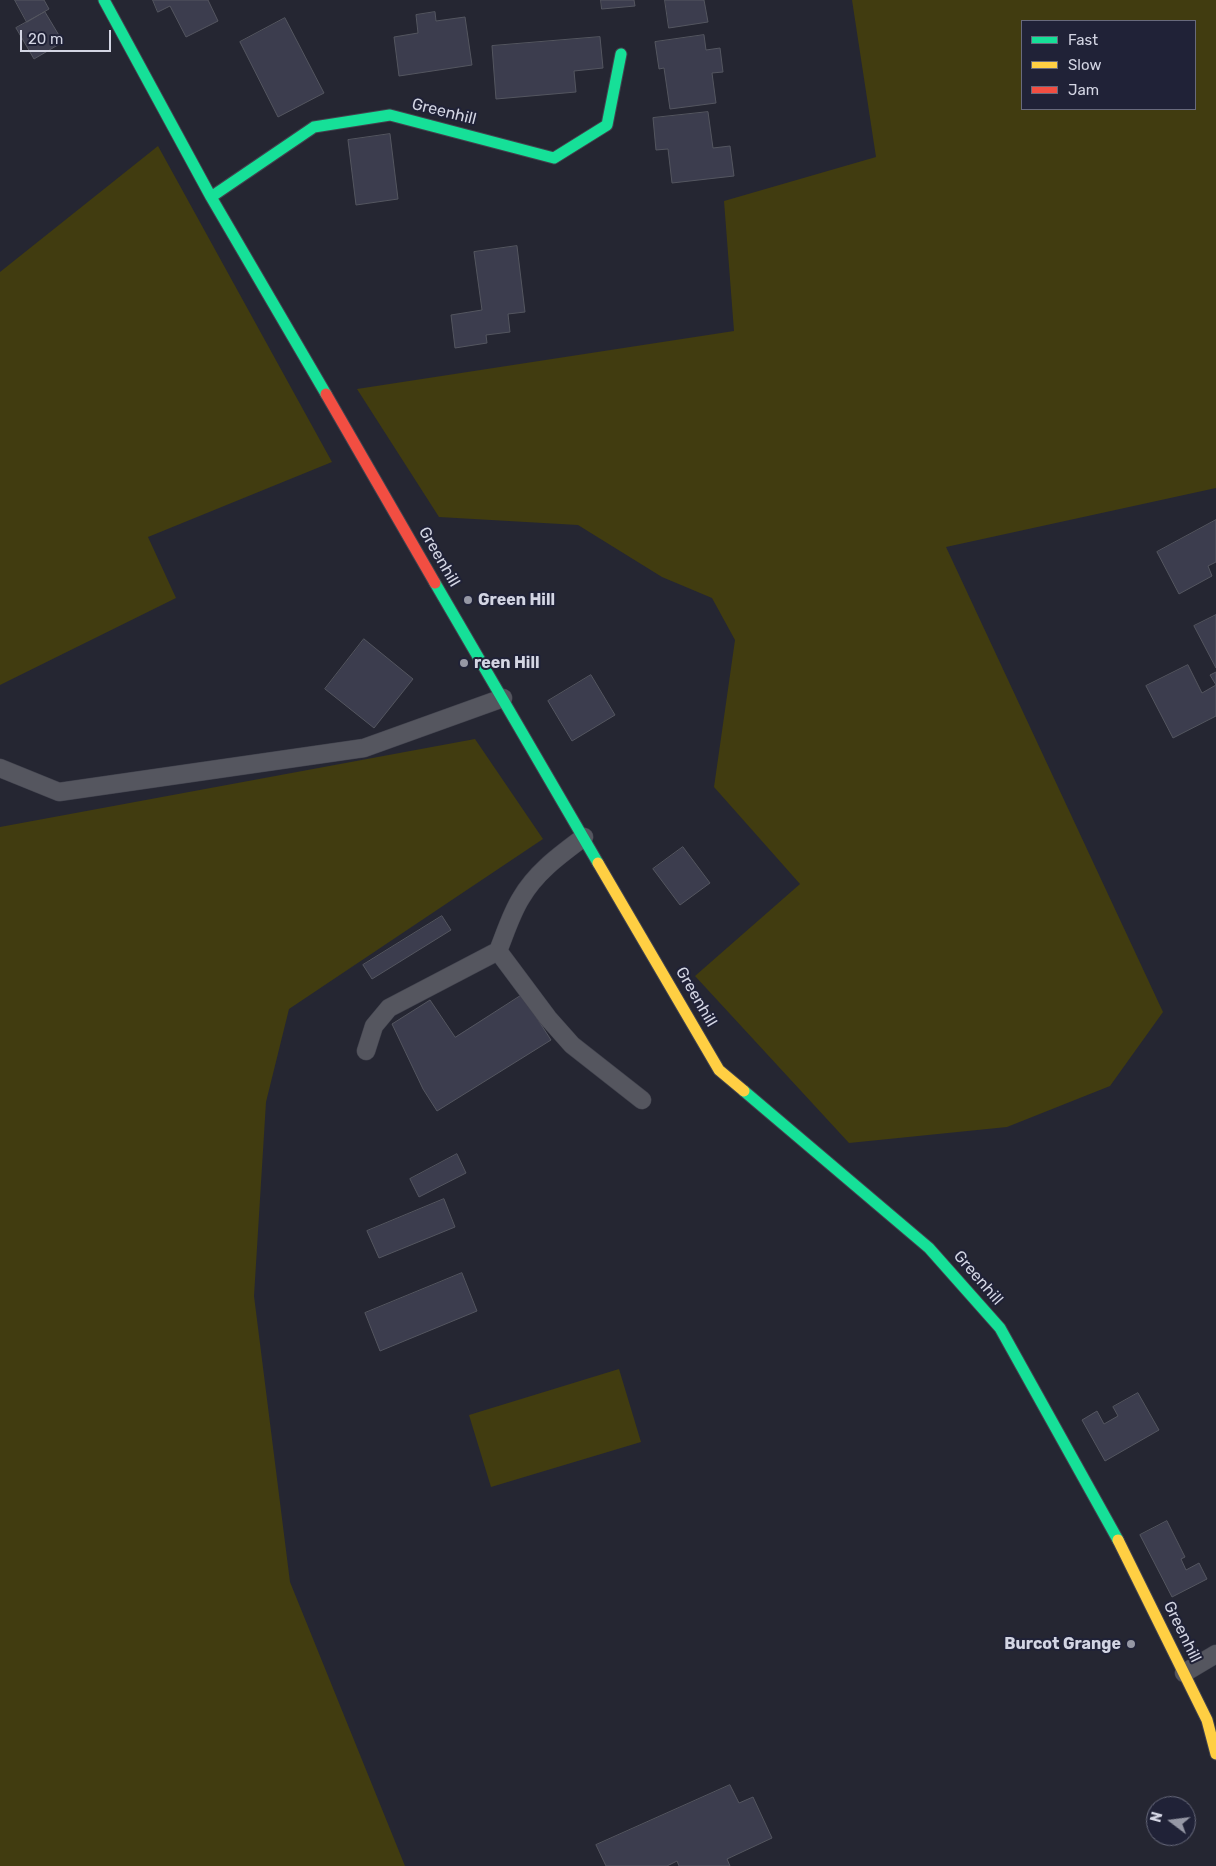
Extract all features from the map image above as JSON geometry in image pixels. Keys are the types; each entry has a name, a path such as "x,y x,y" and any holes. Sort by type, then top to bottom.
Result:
{"street":[{"name":"Greenhill","path":"104,0 211,197 719,1070 929,1248 1000,1328 1122,1547 1207,1720 1216,1754"},
{"name":"Greenhill","path":"211,197 314,127 390,115 554,158 607,125 621,54"}],"lane":[{"path":"0,768 59,792 364,748 502,698"},
{"path":"366,1051 374,1026 389,1008 498,951 520,899 535,879 560,854 584,837"},
{"path":"498,951 548,1018 572,1045 642,1100"},
{"path":"1184,1673 1216,1654"}],"shaded area":[{"path":"852,0 1216,0 1216,488 946,547 1163,1012 1110,1086 1007,1127 849,1143 695,976 800,884 714,787 735,640 712,598 662,577 578,525 439,517 357,389 734,331 724,201 876,157"},
{"path":"158,146 332,462 148,537 176,598 0,685 0,272"},
{"path":"475,739 543,839 289,1009 266,1102 254,1296 290,1582 405,1866 0,1866 0,827"},
{"path":"619,1369 641,1442 491,1487 469,1415"}],"building":[{"path":"15,0 44,0 49,9 27,22"},
{"path":"153,0 208,0 218,21 186,37 170,6 158,12"},
{"path":"601,0 634,0 635,6 602,9"},
{"path":"665,0 704,0 708,22 669,28"},
{"path":"45,12 63,42 34,59 16,28"},
{"path":"435,12 436,21 465,17 472,65 399,76 394,37 418,33 416,15"},
{"path":"285,18 324,93 278,117 240,42"},
{"path":"704,35 706,50 720,48 723,72 712,73 716,103 670,109 664,68 659,69 655,42"},
{"path":"600,37 603,68 574,71 576,92 496,99 492,46"},
{"path":"708,112 713,148 730,146 734,176 672,183 668,149 656,150 653,118"},
{"path":"390,134 398,199 356,205 348,140"},
{"path":"517,246 525,312 508,314 510,332 486,335 487,343 455,348 451,315 482,310 474,252"},
{"path":"1216,520 1216,562 1208,566 1212,576 1179,594 1157,552"},
{"path":"1216,615 1216,668 1194,626"},
{"path":"364,639 413,679 374,728 325,689"},
{"path":"1188,665 1202,693 1216,685 1216,716 1173,738 1146,686"},
{"path":"1216,672 1216,685 1210,675"},
{"path":"591,675 615,715 572,741 548,701"},
{"path":"683,847 710,883 680,905 653,869"},
{"path":"442,916 451,930 372,979 363,965"},
{"path":"522,995 551,1040 437,1111 423,1089 392,1024 430,1000 455,1037"},
{"path":"457,1154 466,1173 419,1197 410,1179"},
{"path":"444,1199 455,1227 379,1258 367,1231"},
{"path":"462,1273 477,1311 380,1351 365,1313"},
{"path":"1138,1393 1159,1430 1105,1461 1082,1420 1097,1411 1104,1424 1118,1416 1113,1407"},
{"path":"1167,1521 1185,1557 1181,1559 1186,1570 1199,1563 1207,1579 1172,1597 1140,1535"},
{"path":"730,1785 739,1803 753,1797 772,1838 727,1859 730,1866 679,1866 677,1861 667,1866 606,1866 596,1845"}],"traffic: fast":[{"path":"104,0 211,197 326,394"},
{"path":"211,197 314,127 390,115 554,158 607,125 621,54"},
{"path":"435,583 598,863"},
{"path":"744,1091 929,1248 1000,1328 1118,1540"}],"traffic: slow":[{"path":"598,863 719,1070 744,1091"},
{"path":"1118,1540 1207,1720 1216,1754"}],"traffic: jam":[{"path":"326,394 435,583"}],"place":[{"name":"Green Hill","path":"468,600"},
{"name":"reen Hill","path":"464,663"},
{"name":"Burcot Grange","path":"1131,1644"}]}
